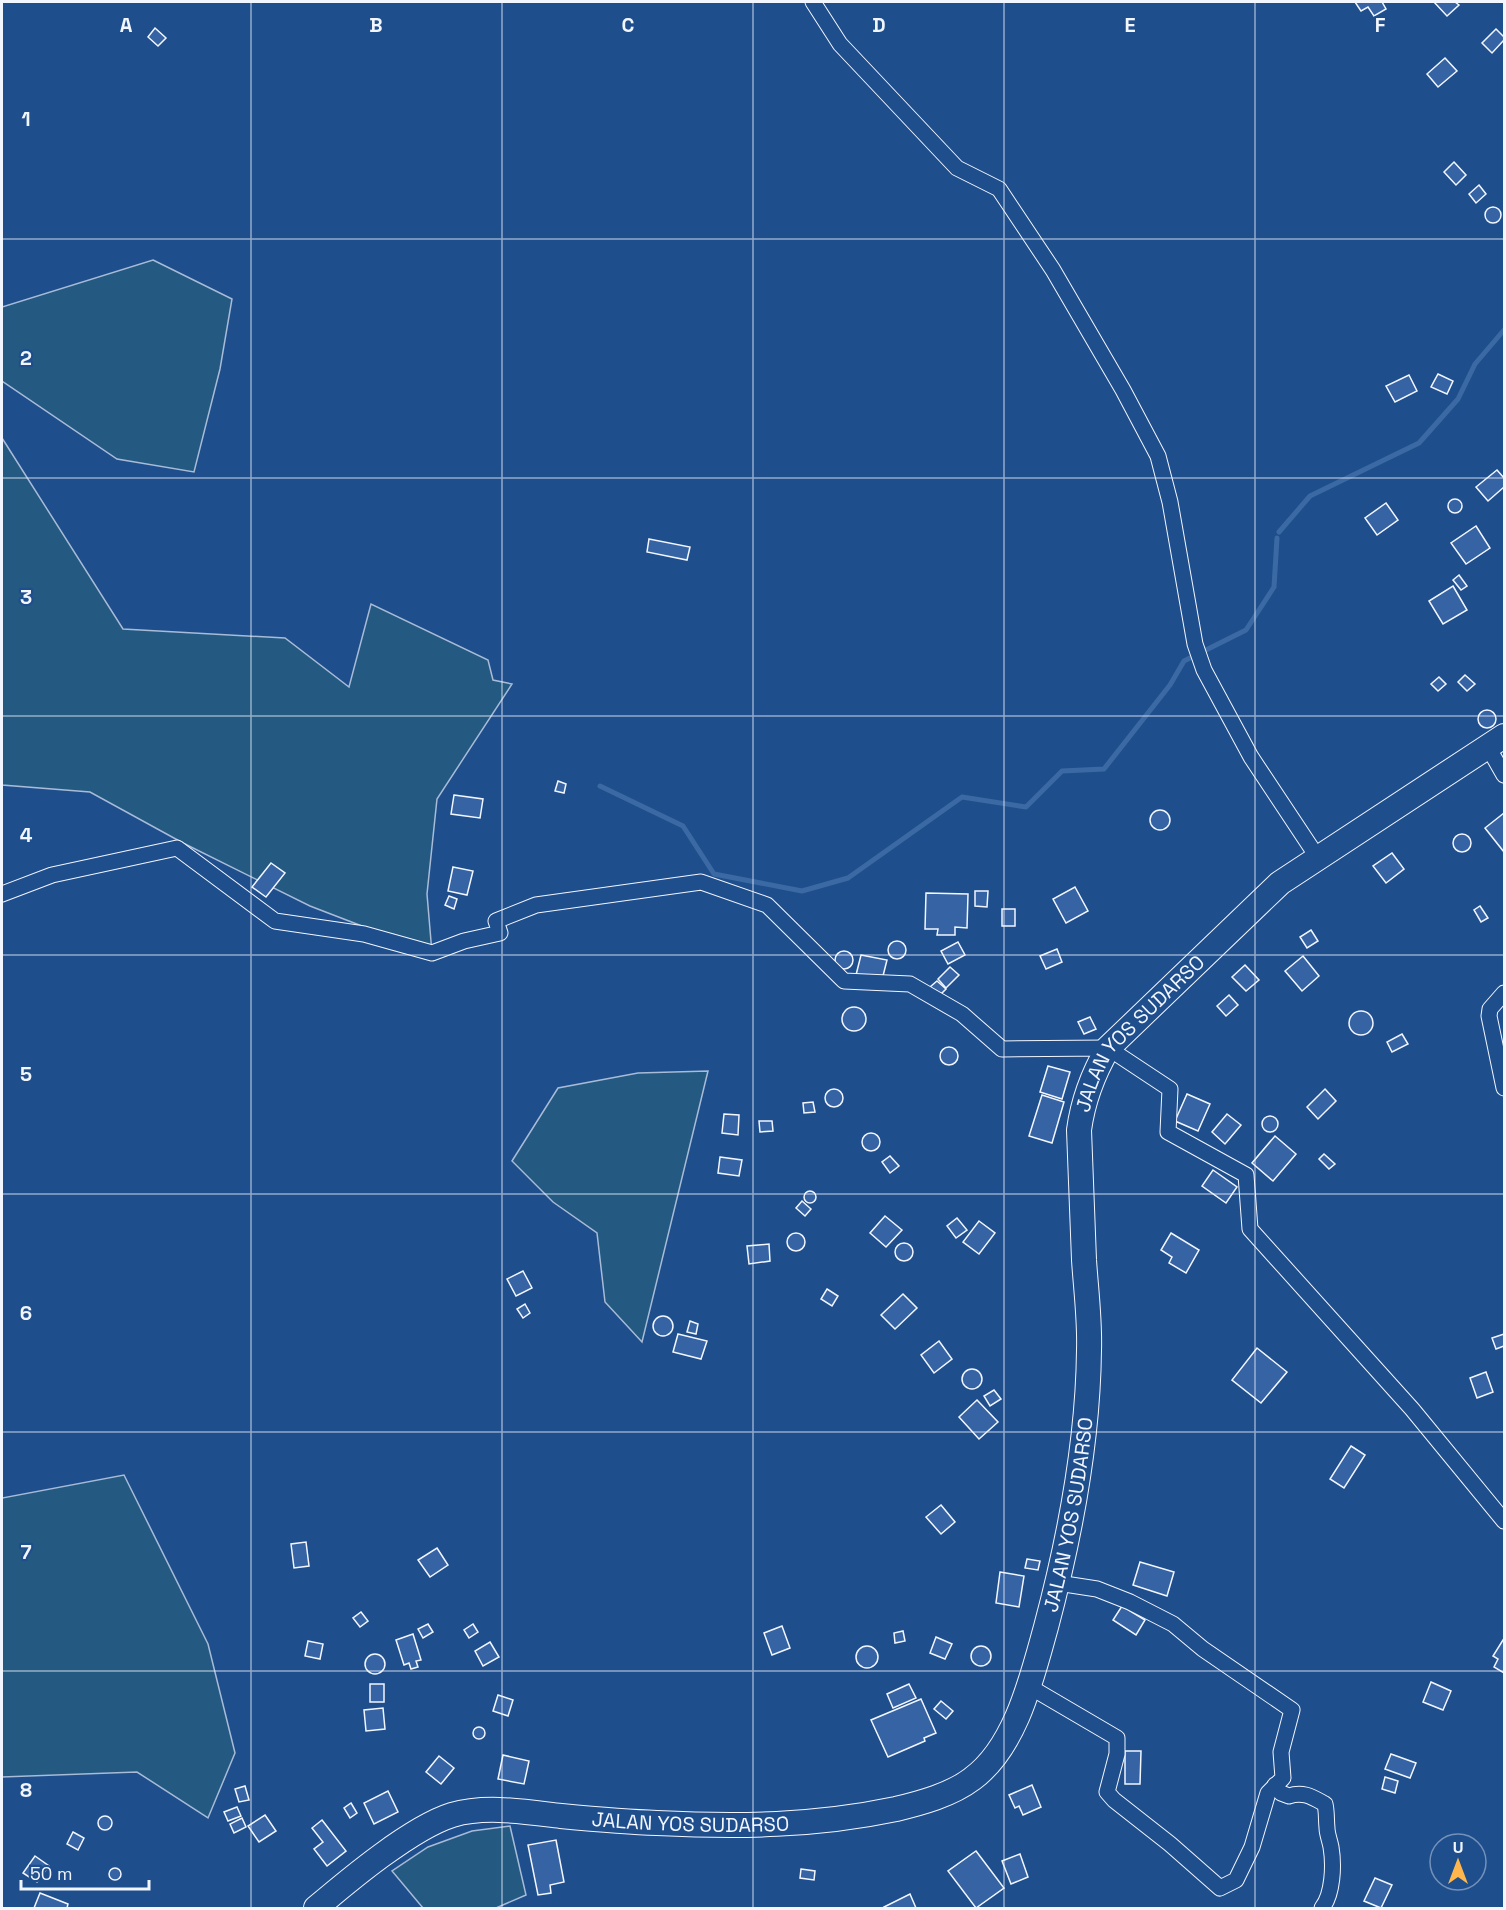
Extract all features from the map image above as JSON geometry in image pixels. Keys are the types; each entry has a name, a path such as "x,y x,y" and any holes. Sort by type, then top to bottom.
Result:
{"main road":[{"name":"JALAN YOS SUDARSO","path":"316,1908 419,1830 452,1815 499,1811 619,1822 699,1826 794,1824 865,1815 934,1798 972,1780 1004,1743 1030,1687 1058,1583 1076,1493 1084,1428 1089,1348 1079,1130 1096,1069 1108,1048 1280,883 1496,742"}],"street":[{"path":"813,2 840,44 957,168 999,189 1053,270 1123,390 1158,456 1170,502 1197,651 1251,757 1318,858"},
{"path":"1496,742 1504,775"},
{"path":"2,894 52,875 177,848 275,921 364,934 432,953 464,941 500,933 496,921 536,905 702,882 767,906 844,981 910,984 963,1014 1002,1049 1108,1048 1170,1089 1168,1132 1246,1175 1250,1229 1412,1409 1504,1521"},
{"path":"1504,993 1490,1009 1489,1016 1504,1088"},
{"path":"1030,1687 1118,1738 1117,1754 1107,1792 1220,1888 1236,1880 1252,1847 1268,1793 1282,1778 1281,1752 1292,1710 1203,1649 1173,1624 1130,1602 1096,1589 1058,1583"},
{"path":"1275,1785 1289,1796 1307,1794 1325,1804 1328,1815 1327,1829 1332,1849 1328,1900 1322,1908"}],"shaded area":[{"path":"153,260 232,299 220,369 194,472 117,459 2,381 2,307"},
{"path":"2,438 123,629 285,638 349,687 371,604 488,660 493,680 512,684 437,799 427,894 432,953 310,906 183,843 90,792 2,785"},
{"path":"708,1071 642,1342 605,1302 597,1233 553,1202 512,1161 558,1088 638,1073"},
{"path":"124,1475 208,1644 235,1753 208,1818 137,1772 2,1777 2,1498"},
{"path":"510,1826 526,1895 496,1908 423,1908 392,1871 428,1847 472,1831"}],"building":[{"path":"1355,2 1382,2 1386,9 1374,16 1368,7 1361,11"},
{"path":"1434,2 1455,2 1459,5 1447,16"},
{"path":"155,28 166,38 158,46 148,37"},
{"path":"1496,29 1504,40 1492,53 1482,43"},
{"path":"1445,58 1457,71 1438,87 1427,74"},
{"path":"1454,162 1466,175 1456,185 1444,172"},
{"path":"1479,185 1486,194 1476,203 1469,194"},
{"path":"1493,207 1501,215 1493,223 1485,215"},
{"path":"1438,374 1453,381 1447,394 1431,387"},
{"path":"1409,375 1417,391 1395,402 1386,386"},
{"path":"1497,470 1504,478 1504,487 1488,501 1476,487"},
{"path":"1452,499 1458,499 1462,506 1458,513 1452,513 1448,509 1448,503"},
{"path":"1386,503 1398,520 1377,535 1365,518"},
{"path":"1476,526 1490,548 1466,564 1451,543"},
{"path":"649,539 690,547 687,560 647,552"},
{"path":"1459,575 1467,586 1461,590 1453,580"},
{"path":"1453,586 1467,610 1443,624 1429,601"},
{"path":"1465,675 1475,684 1467,691 1458,682"},
{"path":"1439,677 1446,684 1438,691 1431,684"},
{"path":"1483,710 1491,710 1496,715 1494,726 1483,728 1478,723 1478,715"},
{"path":"558,781 566,784 564,793 555,791"},
{"path":"454,795 483,799 480,818 451,814"},
{"path":"1160,810 1167,813 1170,820 1167,827 1160,830 1153,827 1150,820 1153,813"},
{"path":"1504,813 1504,852 1485,828"},
{"path":"1462,834 1468,837 1471,843 1468,849 1462,852 1456,849 1453,843 1456,837"},
{"path":"1392,853 1404,869 1386,883 1373,866"},
{"path":"271,863 285,873 266,897 252,887"},
{"path":"453,867 473,871 467,895 448,891"},
{"path":"1075,887 1088,911 1066,923 1053,899"},
{"path":"975,891 988,891 987,907 975,906"},
{"path":"926,893 968,894 967,928 955,927 955,935 937,935 938,929 925,929"},
{"path":"449,896 457,899 454,909 445,905"},
{"path":"1480,906 1488,918 1481,922 1474,910"},
{"path":"1002,909 1015,909 1015,926 1002,926"},
{"path":"1311,930 1318,941 1307,948 1300,937"},
{"path":"893,941 901,941 906,946 904,957 893,959 888,954 888,946"},
{"path":"958,942 965,955 948,964 941,951"},
{"path":"1057,949 1062,962 1046,969 1040,956"},
{"path":"840,951 848,951 853,956 851,967 840,969 835,964 835,956"},
{"path":"861,955 887,960 882,980 856,975"},
{"path":"1303,956 1319,976 1302,991 1285,971"},
{"path":"1245,965 1259,980 1246,991 1232,977"},
{"path":"950,967 959,975 946,988 938,979"},
{"path":"937,981 946,989 939,996 930,987"},
{"path":"1229,995 1238,1005 1226,1016 1217,1006"},
{"path":"854,1007 859,1008 865,1014 865,1024 859,1030 854,1031 849,1030 843,1024 842,1019 843,1014 849,1008"},
{"path":"1361,1011 1370,1014 1373,1023 1370,1032 1361,1035 1352,1032 1349,1023 1352,1014"},
{"path":"1090,1017 1096,1029 1084,1034 1078,1022"},
{"path":"1402,1034 1408,1044 1392,1052 1387,1042"},
{"path":"949,1047 955,1050 958,1056 955,1062 949,1065 943,1062 940,1056 943,1050"},
{"path":"1048,1066 1070,1072 1062,1099 1040,1092"},
{"path":"830,1089 838,1089 843,1094 841,1105 830,1107 825,1102 825,1094"},
{"path":"1325,1089 1336,1101 1318,1119 1307,1107"},
{"path":"1187,1094 1210,1104 1198,1131 1175,1121"},
{"path":"1042,1095 1064,1102 1052,1143 1029,1136"},
{"path":"813,1102 815,1112 804,1113 803,1103"},
{"path":"724,1114 739,1115 738,1135 722,1133"},
{"path":"1227,1114 1241,1125 1225,1144 1212,1132"},
{"path":"1270,1116 1276,1118 1278,1124 1276,1130 1270,1132 1264,1130 1262,1124 1264,1118"},
{"path":"759,1121 772,1121 773,1131 760,1132"},
{"path":"871,1133 878,1135 880,1142 878,1149 871,1151 864,1149 862,1142 864,1135"},
{"path":"1275,1136 1296,1154 1273,1181 1252,1163"},
{"path":"1324,1154 1335,1164 1329,1169 1319,1159"},
{"path":"890,1156 899,1166 890,1173 882,1162"},
{"path":"720,1157 742,1160 739,1176 718,1173"},
{"path":"1213,1170 1237,1187 1226,1203 1202,1186"},
{"path":"810,1191 816,1197 810,1203 804,1197"},
{"path":"802,1201 811,1209 805,1216 796,1208"},
{"path":"885,1216 902,1230 886,1247 870,1233"},
{"path":"957,1218 967,1230 956,1238 947,1226"},
{"path":"979,1221 995,1233 979,1254 963,1242"},
{"path":"792,1233 800,1233 805,1238 803,1249 792,1251 787,1246 787,1238"},
{"path":"1171,1233 1199,1250 1186,1273 1169,1263 1172,1257 1161,1250"},
{"path":"904,1243 910,1246 913,1252 910,1258 904,1261 898,1258 895,1252 898,1246"},
{"path":"769,1244 770,1261 749,1264 747,1246"},
{"path":"523,1271 532,1288 516,1296 507,1279"},
{"path":"827,1289 838,1296 832,1306 821,1299"},
{"path":"903,1294 917,1308 895,1329 881,1315"},
{"path":"525,1304 530,1313 523,1318 517,1309"},
{"path":"663,1316 670,1319 673,1326 670,1333 663,1336 656,1333 653,1326 656,1319"},
{"path":"690,1321 698,1324 696,1334 687,1332"},
{"path":"678,1334 707,1341 701,1359 673,1352"},
{"path":"1504,1334 1504,1346 1496,1349 1492,1338"},
{"path":"939,1341 952,1359 934,1373 921,1355"},
{"path":"1257,1348 1287,1372 1261,1403 1232,1380"},
{"path":"972,1369 979,1372 982,1379 979,1386 972,1389 965,1386 962,1379 965,1372"},
{"path":"1486,1372 1493,1392 1477,1398 1470,1378"},
{"path":"994,1390 1001,1399 990,1406 984,1396"},
{"path":"977,1400 998,1422 979,1439 959,1417"},
{"path":"1351,1446 1365,1455 1344,1488 1330,1479"},
{"path":"941,1505 955,1522 941,1534 926,1517"},
{"path":"306,1542 309,1566 294,1568 291,1544"},
{"path":"437,1548 448,1565 430,1577 418,1560"},
{"path":"1027,1559 1040,1561 1038,1570 1025,1568"},
{"path":"1140,1562 1174,1572 1167,1596 1133,1585"},
{"path":"1000,1572 1024,1576 1019,1607 996,1603"},
{"path":"1122,1606 1145,1620 1136,1635 1113,1620"},
{"path":"361,1612 368,1621 360,1627 353,1618"},
{"path":"428,1624 433,1632 423,1638 418,1629"},
{"path":"473,1624 478,1632 469,1638 464,1630"},
{"path":"782,1626 790,1648 772,1655 764,1633"},
{"path":"903,1631 905,1641 895,1643 894,1633"},
{"path":"413,1634 421,1660 416,1661 418,1667 411,1669 409,1663 404,1665 396,1640"},
{"path":"936,1637 952,1644 945,1659 930,1653"},
{"path":"1503,1640 1504,1673 1494,1667 1498,1659 1493,1656"},
{"path":"308,1641 323,1644 320,1659 305,1656"},
{"path":"490,1642 499,1657 483,1666 475,1651"},
{"path":"867,1646 877,1653 878,1657 871,1667 867,1668 857,1661 856,1657 863,1647"},
{"path":"981,1646 988,1649 991,1656 988,1663 981,1666 974,1663 971,1656 974,1649"},
{"path":"375,1654 382,1657 385,1664 382,1671 375,1674 368,1671 365,1664 368,1657"},
{"path":"1431,1682 1451,1691 1443,1710 1423,1702"},
{"path":"370,1684 384,1684 384,1702 370,1702"},
{"path":"909,1684 916,1698 893,1708 887,1694"},
{"path":"498,1695 513,1700 508,1716 493,1711"},
{"path":"921,1699 936,1733 924,1738 925,1741 888,1757 871,1720"},
{"path":"941,1701 953,1711 946,1719 934,1709"},
{"path":"383,1708 385,1729 366,1731 364,1710"},
{"path":"479,1727 485,1733 479,1739 473,1733"},
{"path":"1125,1751 1141,1751 1140,1784 1125,1784"},
{"path":"1391,1754 1416,1763 1410,1778 1385,1769"},
{"path":"503,1755 529,1761 524,1784 498,1779"},
{"path":"439,1756 454,1768 441,1784 426,1772"},
{"path":"1385,1777 1398,1781 1395,1793 1382,1789"},
{"path":"1032,1785 1041,1807 1023,1815 1019,1806 1015,1808 1009,1795"},
{"path":"245,1786 249,1800 239,1802 235,1789"},
{"path":"388,1791 398,1812 374,1824 364,1803"},
{"path":"351,1803 357,1813 350,1818 344,1808"},
{"path":"237,1807 241,1816 228,1821 224,1812"},
{"path":"265,1815 276,1831 259,1842 248,1826"},
{"path":"102,1816 108,1816 112,1823 108,1830 102,1830 98,1826 98,1820"},
{"path":"242,1818 246,1827 234,1833 230,1824"},
{"path":"322,1820 346,1851 327,1866 314,1849 323,1842 312,1828"},
{"path":"73,1832 84,1838 78,1850 67,1844"},
{"path":"556,1840 564,1882 550,1885 551,1893 538,1895 528,1845"},
{"path":"976,1851 1004,1888 976,1908 948,1871"},
{"path":"1020,1854 1028,1877 1011,1884 1002,1861"},
{"path":"35,1856 49,1866 37,1882 23,1873"},
{"path":"117,1868 120,1869 120,1879 113,1880 110,1879 109,1872 110,1869"},
{"path":"801,1869 815,1871 814,1880 800,1878"},
{"path":"1375,1878 1392,1885 1381,1908 1364,1901"},
{"path":"40,1893 68,1904 67,1908 34,1908"},
{"path":"910,1894 916,1908 884,1907"}],"waterway":[{"path":"1279,532 1310,496 1419,443 1458,399 1475,364 1504,330"},
{"path":"600,786 683,826 714,874 802,891 848,878 962,797 1026,807 1062,771 1104,769 1170,685 1184,661 1246,630 1274,587 1277,538"}]}
